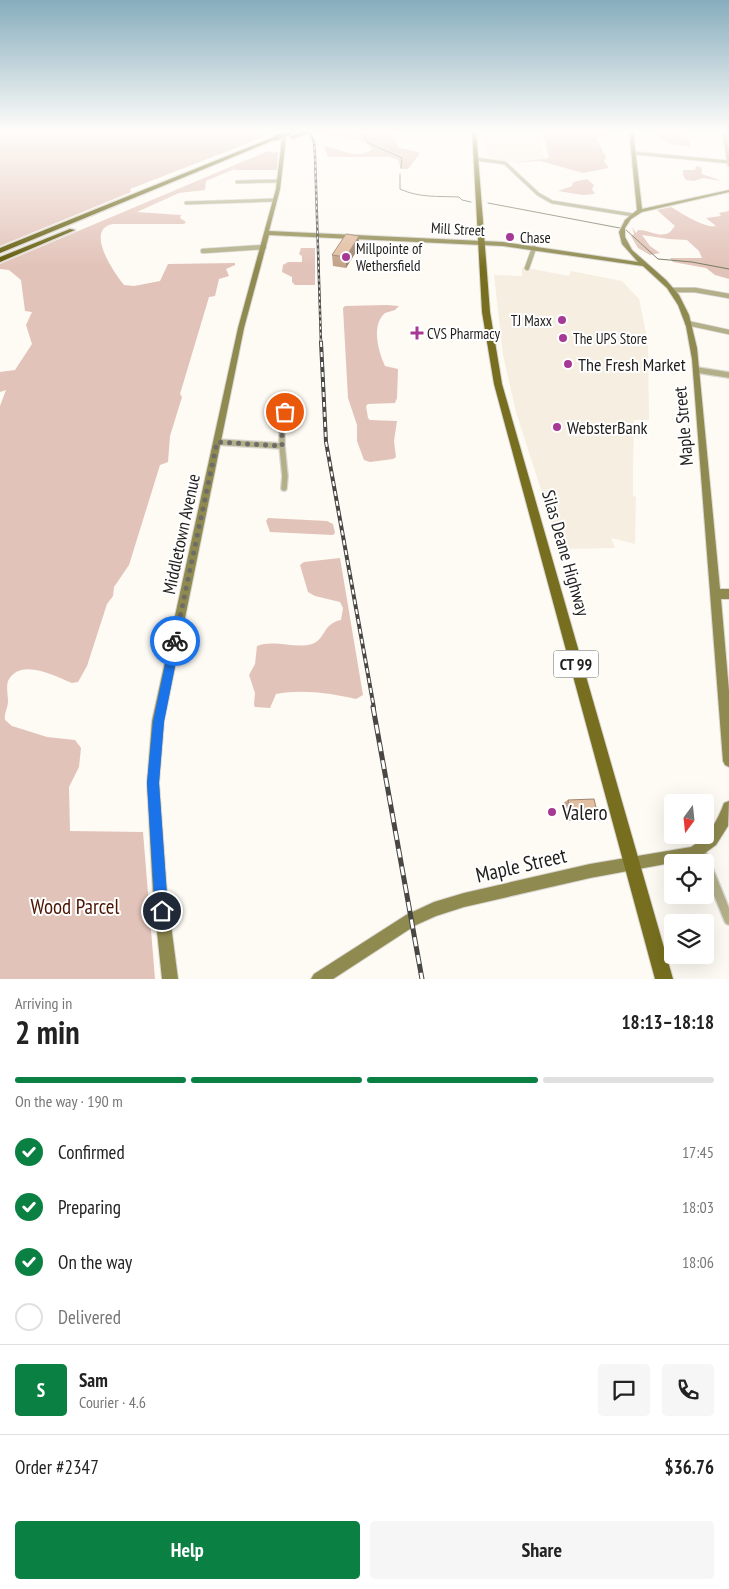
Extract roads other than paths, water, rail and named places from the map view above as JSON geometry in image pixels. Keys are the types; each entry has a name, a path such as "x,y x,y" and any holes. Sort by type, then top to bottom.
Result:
{"highway":[{"path":"0,251 188,176"},
{"path":"0,260 195,176"}],"main road":[{"name":"Silas Deane Highway","path":"477,176 488,328 498,384 664,979"},
{"name":"Maple Street","path":"622,228 632,215 640,211"},
{"name":"Maple Street","path":"631,862 683,856 700,849"}],"street":[{"name":"Middletown Avenue","path":"170,979 155,828 154,752 164,690 241,328 268,233 280,176"},
{"path":"519,176 538,194 552,202 632,215"},
{"path":"636,176 640,211"},
{"path":"237,182 279,181"},
{"name":"Maple Street","path":"640,211 729,191"},
{"path":"186,203 276,200"},
{"name":"Maple Street","path":"622,228 622,238 626,244 672,290 679,303 687,323 697,370 729,761"},
{"name":"Mill Street","path":"268,233 482,242 646,265"},
{"path":"203,251 264,247"},
{"path":"528,268 534,248"},
{"path":"672,290 695,290 729,296"},
{"path":"687,323 729,332"},
{"path":"697,370 729,375"},
{"path":"282,418 284,488"},
{"path":"217,442 282,446"},
{"path":"716,594 729,594"},
{"name":"Maple Street","path":"700,849 720,829 729,808"},
{"path":"700,849 729,920"},
{"name":"Maple Street","path":"319,979 411,920 434,909 464,900 631,862"}],"waterway":[{"path":"400,176 400,189 407,192 429,196 459,197 462,200 471,202"},
{"path":"488,203 625,229 658,259 692,262 729,269"}],"railway":[{"path":"316,176 321,343"},
{"path":"321,342 326,442 374,708"},
{"path":"373,707 422,979"}],"place":[{"name":"Chase","path":"510,237"},
{"name":"Millpointe of Wethersfield","path":"346,257"},
{"name":"TJ Maxx","path":"562,320"},
{"name":"CVS Pharmacy","path":"417,333"},
{"name":"The UPS Store","path":"563,338"},
{"name":"The Fresh Market","path":"568,364"},
{"name":"WebsterBank","path":"557,427"},
{"name":"Valero","path":"552,812"}],"park label":[{"name":"Wood Parcel","path":"75,906"}]}
